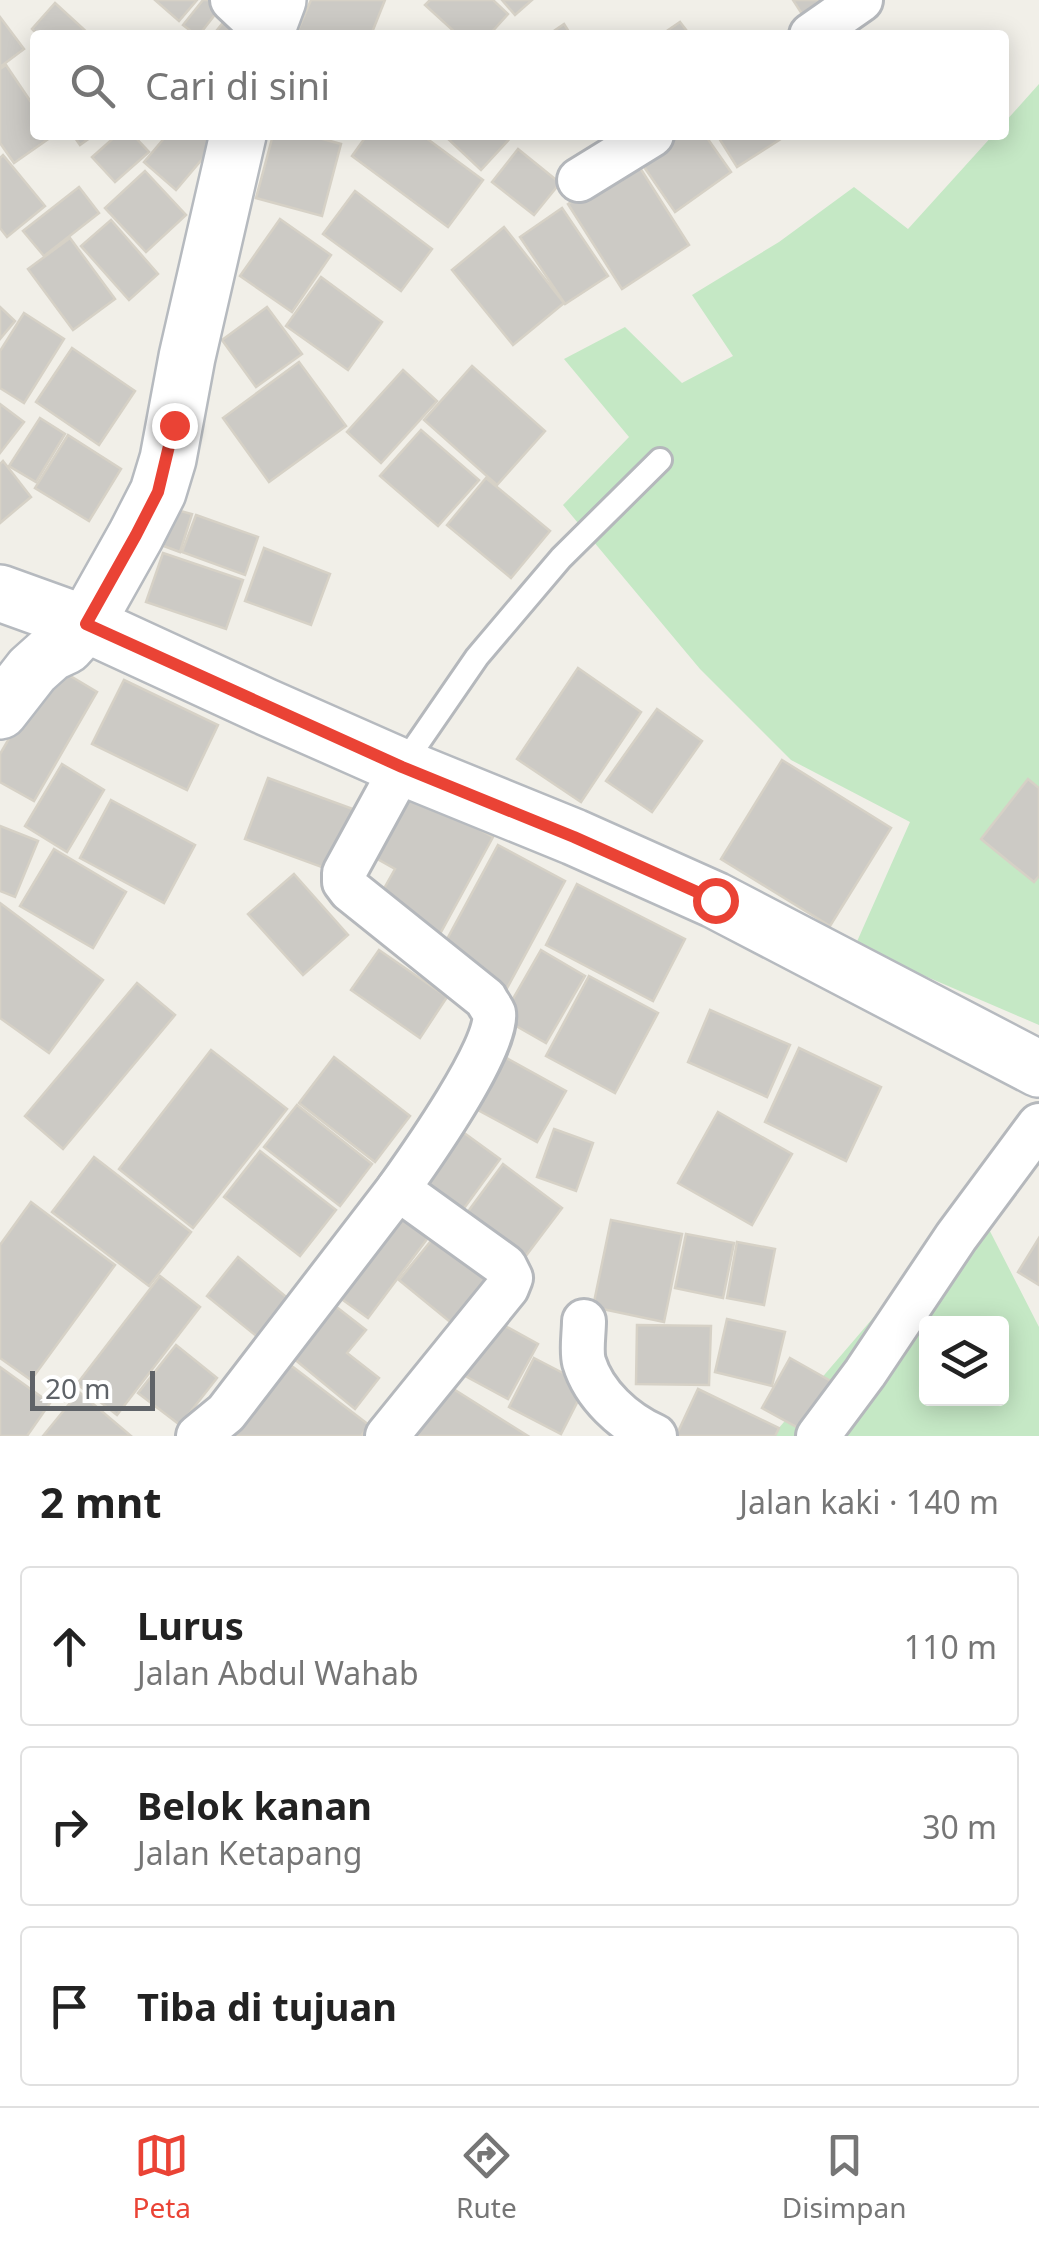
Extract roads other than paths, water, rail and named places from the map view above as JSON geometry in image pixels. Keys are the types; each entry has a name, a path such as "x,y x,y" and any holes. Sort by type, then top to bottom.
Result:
{"street":[{"path":"817,30 862,0"},
{"path":"0,711 32,670 66,646 86,624 158,492 237,140"},
{"path":"579,180 644,140"},
{"path":"0,593 86,624 402,767 715,900 1039,1069"},
{"path":"198,1436 226,1413 398,1189 454,1108 490,1035 494,1013 486,999 344,882 344,873 402,767"},
{"path":"818,1436 1039,1124"},
{"path":"387,1436 508,1288 510,1278 505,1266 398,1189"},
{"path":"584,1321 583,1359 596,1387 617,1412 655,1436"}],"lane":[{"path":"402,767 478,657 549,572 660,460"}]}
